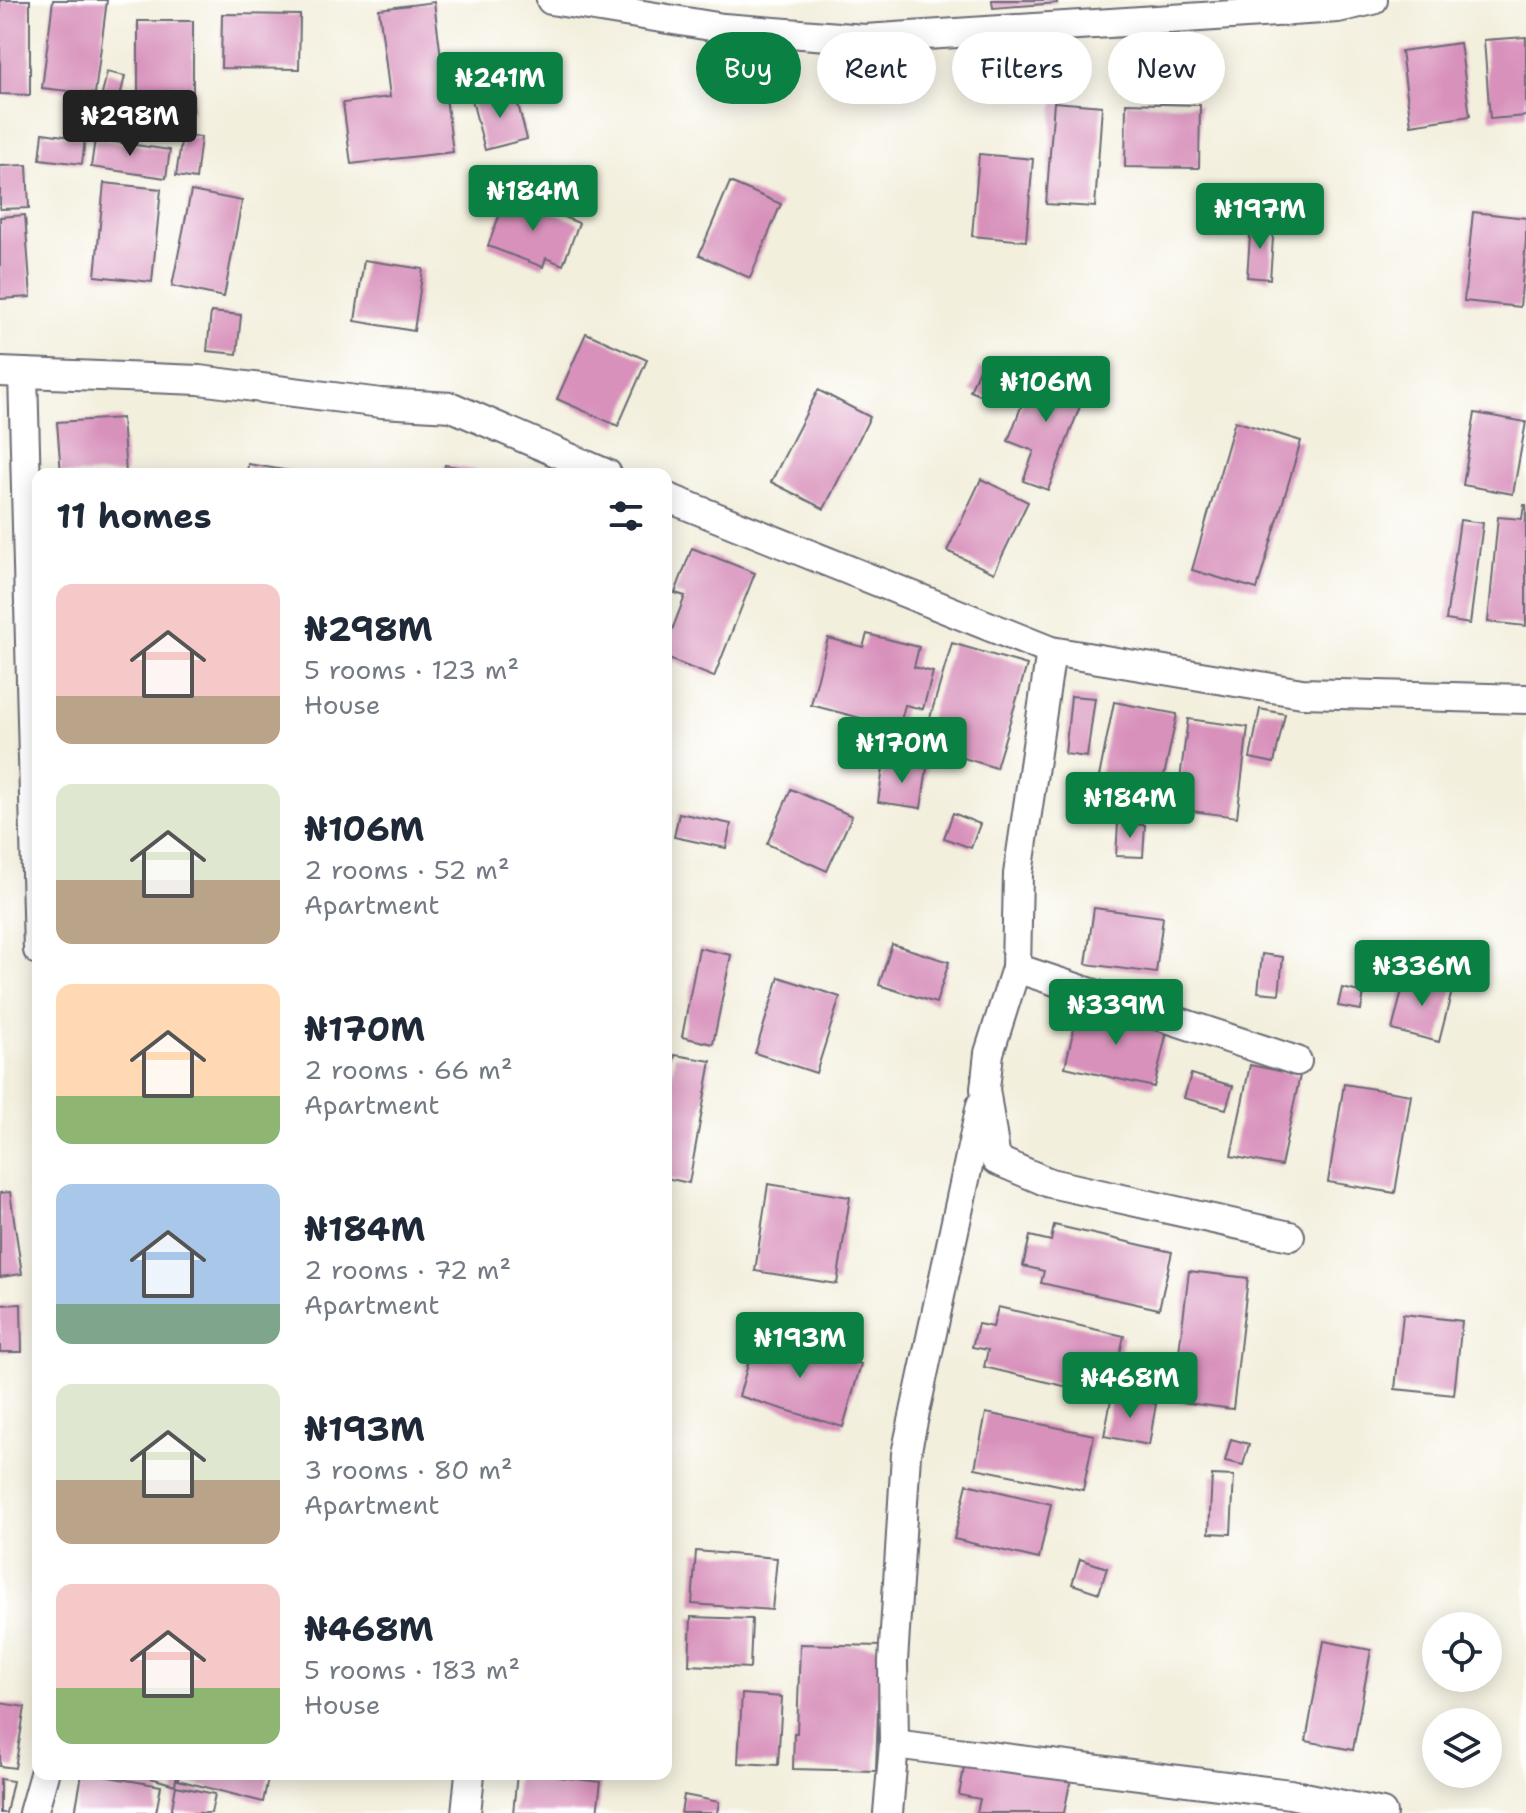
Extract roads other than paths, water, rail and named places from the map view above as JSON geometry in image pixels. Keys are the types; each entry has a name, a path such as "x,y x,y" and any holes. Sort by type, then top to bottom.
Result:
{"street":[{"path":"551,0 723,28 865,39 1373,0"},
{"path":"32,817 12,372 199,380 381,403 452,407 567,466"},
{"path":"672,499 1051,651 1302,693 1526,699"},
{"path":"888,1813 894,1744 893,1662 906,1454 985,1089 989,1053 1016,968 1018,874 1051,651"},
{"path":"1016,968 1297,1061"},
{"path":"985,1089 996,1160 1050,1183 1290,1236"},
{"path":"894,1744 1290,1794 1382,1813"},
{"path":"33,1813 42,1780"},
{"path":"466,1813 469,1780"}]}
